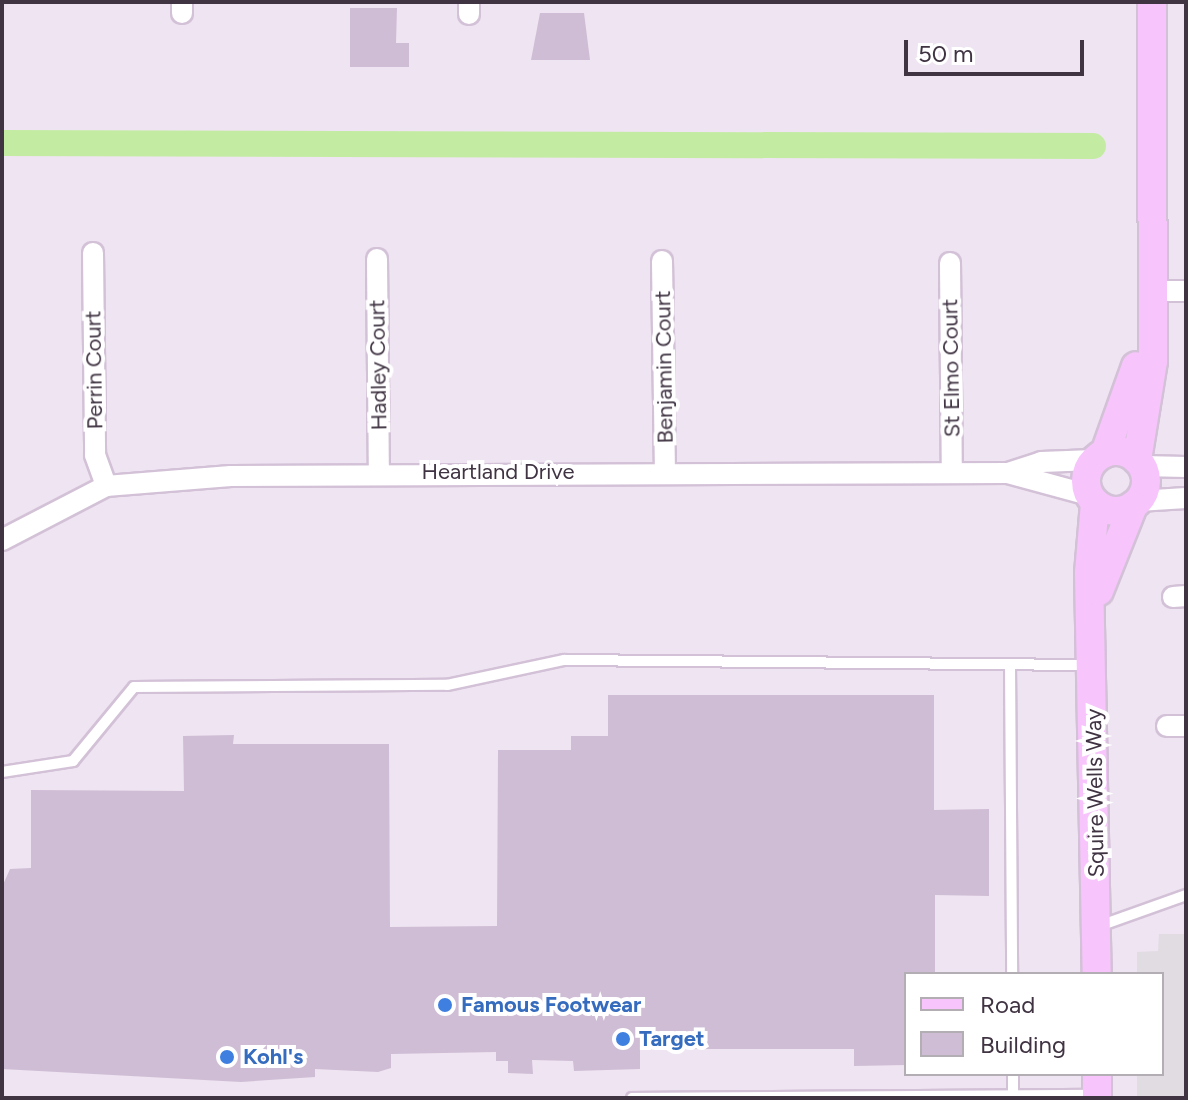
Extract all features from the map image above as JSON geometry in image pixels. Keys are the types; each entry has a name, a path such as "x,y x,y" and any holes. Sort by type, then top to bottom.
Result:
{"street":[{"path":"1140,463 1153,361 1149,336 1153,291 1152,2"},
{"name":"Perrin Court","path":"93,253 95,455 106,486"},
{"name":"Hadley Court","path":"377,259 379,472"},
{"name":"Benjamin Court","path":"662,261 665,472"},
{"name":"St Elmo Court","path":"950,263 952,473"},
{"path":"1153,291 1186,291"},
{"path":"1149,336 1100,456 1186,467"},
{"name":"Heartland Drive","path":"1008,473 1041,462 1100,456"},
{"name":"Squire Wells Way","path":"1097,972 1092,499 1100,456"},
{"name":"Squire Wells Way","path":"1093,611 1136,503 1140,463"},
{"name":"Heartland Drive","path":"2,540 106,486 379,472 1008,473 1092,499"},
{"path":"1092,499 1113,511 1136,503 1186,498"}],"lane":[{"path":"2,772 73,761 134,687 447,685 564,660 1092,665"},
{"path":"1010,664 1012,972"},
{"path":"1098,926 1186,895"},
{"path":"1013,1076 1013,1095"},
{"path":"632,1098 1013,1095 1097,1089"}],"shaded area":[{"path":"1159,934 1186,934 1186,1098 1137,1098 1137,1076 1164,1076 1164,972 1137,972 1137,952 1158,951"}],"building":[{"path":"350,8 397,8 396,43 409,43 409,67 350,67"},
{"path":"540,13 584,13 590,60 531,60"},
{"path":"608,695 934,695 934,810 989,809 989,896 935,895 935,972 904,972 904,1065 854,1066 854,1049 640,1049 640,1069 574,1071 573,1061 532,1060 533,1074 508,1073 508,1061 496,1061 496,1052 391,1054 391,1068 378,1072 315,1069 315,1077 241,1082 2,1069 2,887 10,869 31,868 31,790 184,791 183,736 234,735 233,744 389,744 390,927 497,926 498,750 571,750 571,736 608,736"}],"waterway":[{"path":"2,143 1093,146"}],"place":[{"name":"Famous Footwear","path":"445,1005"},
{"name":"Target","path":"623,1039"},
{"name":"Kohl's","path":"227,1057"}]}
